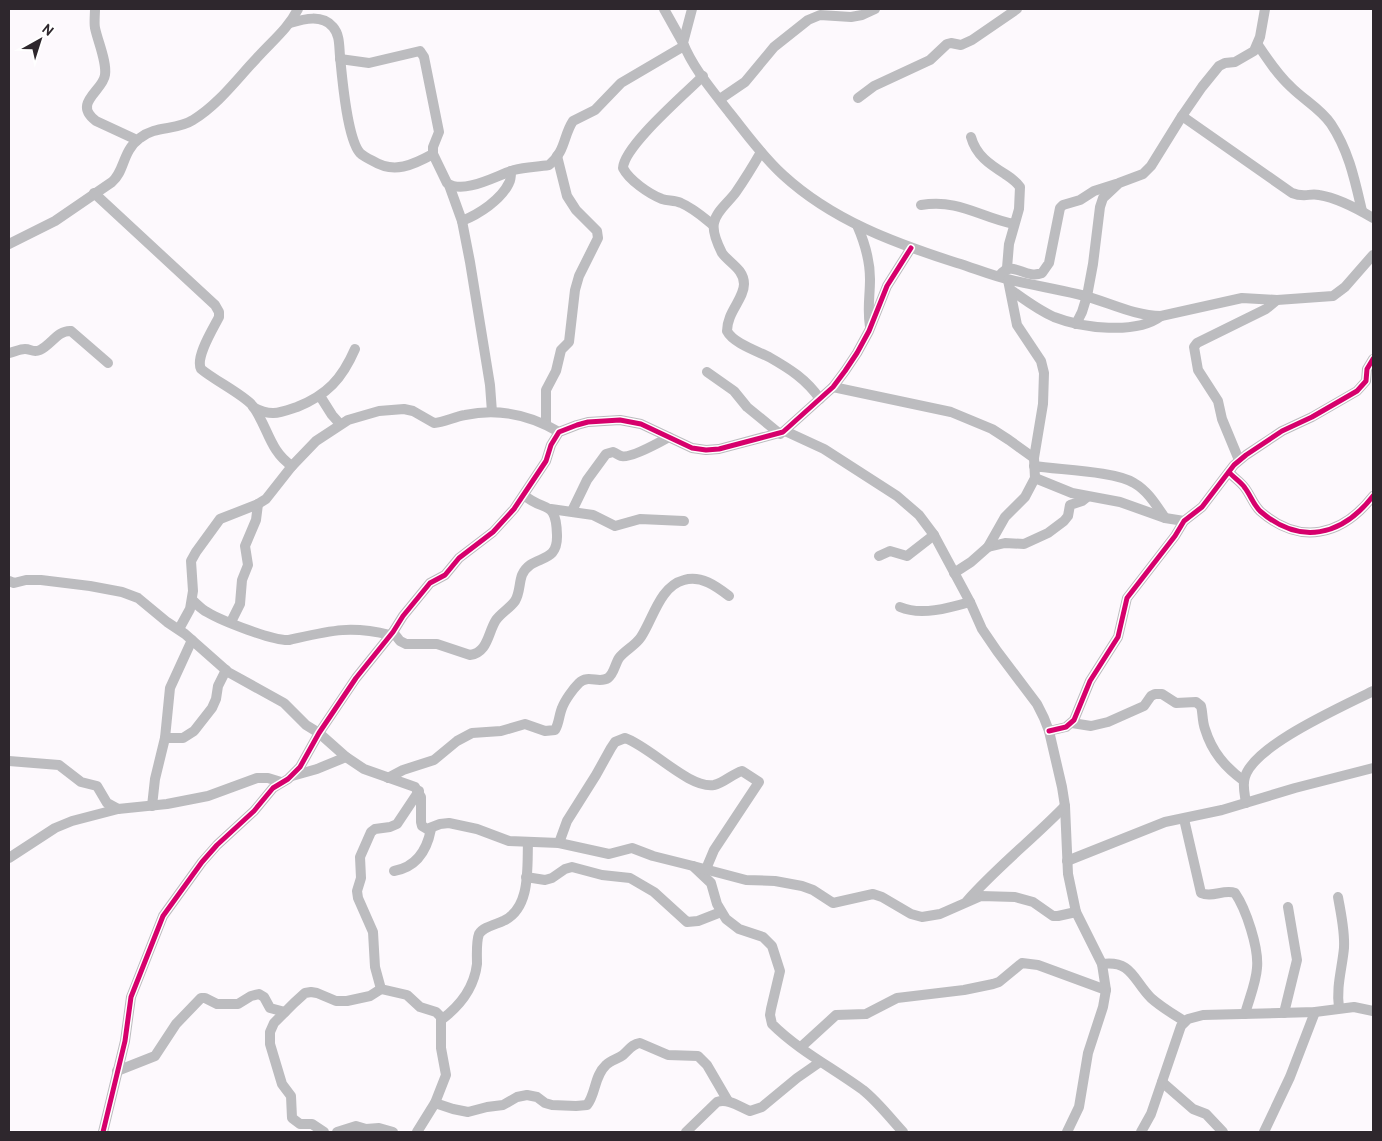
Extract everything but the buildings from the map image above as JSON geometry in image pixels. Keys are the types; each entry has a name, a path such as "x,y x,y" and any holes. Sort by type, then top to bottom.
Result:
{"street":[{"path":"95,9 95,26 105,68 105,76 88,101 87,106 94,119 137,140"},
{"path":"9,244 56,221 114,180 126,153 147,132 176,128 194,120 220,98 290,23 298,9"},
{"path":"664,9 703,76 761,152 790,181 820,203 857,225 911,248 1004,278 1087,296 1130,311 1161,316 1242,298 1277,300 1333,296 1345,287 1373,255"},
{"path":"449,185 478,184 511,171 548,165 558,156 573,121 595,110 621,83 683,44 692,9"},
{"path":"720,99 745,82 774,47 808,20 820,15 851,17 876,9"},
{"path":"858,98 874,86 930,60 947,44 961,45 972,40 1017,9"},
{"path":"1007,268 1013,268 1031,275 1042,273 1049,263 1060,208 1080,200 1094,190 1143,174 1152,166 1182,116 1219,66 1244,58 1254,51 1258,45 1265,9"},
{"path":"290,23 308,18 328,23 333,27 338,36 343,84 353,139 360,153 380,165 394,168 403,168 433,154"},
{"path":"1258,45 1289,86 1318,110 1331,124 1351,166 1362,211"},
{"path":"340,58 369,62 420,51 424,57 439,132 433,154 449,185 462,221 473,275 492,412"},
{"path":"703,76 640,138 623,163 623,168 633,180 653,194 665,200 677,201 685,205 713,225"},
{"path":"1182,116 1292,194 1300,196 1319,195 1362,211 1373,218"},
{"path":"954,574 988,547 1001,523 1025,497 1034,478 1034,462 1043,404 1044,373 1041,361 1017,325 1011,290 1004,278 1007,268 1009,244 1019,209 1020,187 1016,182 984,160 971,137"},
{"path":"761,152 735,194 716,217 713,225 721,250 736,266 744,281 743,289 729,317 727,331 734,339 769,357 806,381 820,399"},
{"path":"546,424 546,390 556,372 561,350 569,342 575,290 579,276 598,238 597,231 576,210 567,196 558,156"},
{"path":"462,221 482,212 502,192 510,183 511,171"},
{"path":"1076,324 1087,296 1101,201 1119,183"},
{"path":"94,193 215,305 219,312 219,317 205,344 199,366 205,373 252,406 269,414 278,414 320,396 341,376 355,349"},
{"path":"921,205 939,203 956,205 999,221 1014,224"},
{"path":"857,225 869,266 870,281 867,310 870,327"},
{"path":"292,776 300,767 319,733 356,678 430,583 445,575 465,553 492,532 514,509 546,461 551,445 559,432 577,424 620,420 641,424 692,448 706,450 718,449 782,432 833,387 857,353 887,286 911,248"},
{"path":"1011,290 1044,312 1076,324 1112,328 1132,327 1150,323 1161,316"},
{"path":"1239,460 1222,419 1218,401 1198,370 1194,347 1197,343 1266,309 1277,300"},
{"path":"9,353 25,349 31,352 38,351 46,347 61,333 71,331 108,363"},
{"path":"1049,731 1066,727 1072,722 1090,681 1118,637 1127,598 1175,536 1184,521 1202,508 1239,460 1282,431 1312,417 1357,391 1366,381 1367,369 1373,359"},
{"path":"707,372 734,391 747,407 782,432 819,447 897,496 919,515 934,535 970,602 982,629 996,651 1038,704 1049,731 1062,787 1065,806 1066,861 1076,912 1102,964 1106,990 1103,1007 1088,1053 1079,1107 1067,1132"},
{"path":"833,387 951,412 992,429 1034,462 1127,479 1139,486 1147,494 1165,518"},
{"path":"320,396 327,409 340,424"},
{"path":"252,406 278,455 292,466"},
{"path":"178,629 188,614 192,600 191,561 220,519 258,504 269,496 292,466 316,441 340,424 363,415 398,408 413,411 434,423 466,415 492,412 522,416 546,424 559,432"},
{"path":"572,511 587,480 606,454 613,452 625,456 669,437"},
{"path":"1229,472 1246,488 1251,500 1260,511 1283,526 1306,533 1318,533 1342,524 1353,517 1373,496"},
{"path":"1034,478 1087,497 1120,502 1165,518 1184,521"},
{"path":"524,495 534,504 552,509 593,515 615,526 640,519 684,522"},
{"path":"988,547 1005,543 1024,544 1048,533 1068,516 1072,503 1082,501 1087,497"},
{"path":"231,622 240,604 242,580 248,565 245,546 256,520 258,504"},
{"path":"192,600 205,611 282,640 336,629 365,630 391,633 406,644 437,644 470,655 477,652 489,640 497,619 515,600 524,571 533,563 554,552 557,546 557,534 556,520 552,509"},
{"path":"878,556 890,551 906,556 934,535"},
{"path":"388,778 403,770 434,760 457,741 472,732 495,732 524,724 545,731 555,730 562,706 580,682 586,678 606,680 610,677 620,657 641,637 660,602 669,589 677,582 685,579 703,581 715,586 729,596"},
{"path":"9,580 14,583 26,580 41,580 90,586 122,592 142,600 226,670 284,703 306,725 319,733 346,757 364,769 419,791 422,803 421,822 424,828 449,823 477,829 502,839 559,843 609,854 632,848 653,856 746,880 775,881 802,886 814,890 833,903 873,894 882,897 911,914 922,917 940,914 966,902 987,896 1015,897 1033,902 1054,916 1076,912"},
{"path":"900,608 910,611 947,608 970,602"},
{"path":"152,806 155,779 165,738 170,688 192,640"},
{"path":"165,738 183,738 194,731 214,703 218,686 226,670"},
{"path":"1246,803 1244,782 1247,772 1267,749 1373,691"},
{"path":"1072,722 1091,726 1108,722 1144,706 1151,696 1155,694 1162,694 1176,703 1196,702 1201,706 1205,729 1213,749 1226,767 1244,782"},
{"path":"559,843 567,821 611,748 619,740 625,738 645,748 695,782 714,785 742,771 759,782 714,850 706,869"},
{"path":"103,1132 127,1028 131,997 163,916 202,862 254,811 273,788 292,776 317,769 346,757"},
{"path":"9,761 60,766 81,782 97,786 107,803 118,809"},
{"path":"1066,861 1157,825 1373,768"},
{"path":"9,858 64,824 118,809 152,806 208,796 257,778 268,778 281,782"},
{"path":"381,989 375,967 373,932 358,898 357,891 361,878 360,857 373,830 397,824 419,791"},
{"path":"966,902 985,880 1044,828 1065,806"},
{"path":"1184,819 1201,893 1206,895 1228,891 1235,893 1252,934 1257,970 1245,1014"},
{"path":"394,870 404,869 416,862 426,848 431,828"},
{"path":"441,1020 461,1004 473,982 476,972 479,934 483,930 509,918 520,907 526,877 528,842"},
{"path":"693,866 711,883 721,912 734,926 763,937 772,946 780,971 771,1009 770,1020 774,1027 872,1099 903,1132"},
{"path":"526,877 545,880 552,878 568,867 580,868 602,875 625,877 636,881 661,898 687,922 698,921 721,912"},
{"path":"1338,896 1344,942 1338,986 1339,1008"},
{"path":"1284,1013 1297,960 1288,907"},
{"path":"801,1048 836,1015 866,1014 897,998 964,990 993,984 999,982 1022,963 1038,965 1106,990"},
{"path":"1102,964 1118,963 1126,967 1153,999 1184,1021"},
{"path":"324,1132 312,1124 299,1124 292,1116 291,1096 282,1084 270,1044 272,1028 300,997 311,992 323,994 340,1002 370,996 381,989 407,995 420,1007 439,1013 441,1020 441,1048 446,1075 435,1102 417,1132"},
{"path":"117,1071 155,1056 176,1024 200,998 217,1004 238,1004 258,994 262,995 272,1009 285,1012"},
{"path":"1184,1021 1203,1015 1315,1012 1361,1007 1373,1011"},
{"path":"1264,1132 1290,1077 1315,1012"},
{"path":"1141,1132 1150,1114 1184,1021"},
{"path":"435,1102 468,1112 503,1105 526,1094 537,1097 545,1103 552,1105 587,1105 603,1068 640,1043 668,1055 698,1056 707,1065 728,1101"},
{"path":"686,1132 713,1105 723,1100 750,1111 762,1107 820,1062"},
{"path":"1162,1082 1193,1109 1206,1114 1223,1132"},
{"path":"338,1132 356,1126 368,1129 379,1128 393,1132"}],"cycle path":[{"path":"103,1132 125,1041 131,997 163,916 202,862 217,845 254,811 273,788 288,779 300,767 319,733 356,678 430,583 445,575 459,558 493,532 514,509 546,461 551,445 559,432 588,422 620,420 641,424 692,448 706,450 719,449 783,432 833,387 845,371 869,331 887,286 911,248"},
{"path":"1049,731 1066,727 1074,720 1090,681 1118,637 1127,598 1175,536 1184,521 1202,507 1234,465 1246,455 1282,431 1312,417 1357,391 1366,381 1367,369 1373,359"},
{"path":"1229,472 1247,491 1260,511 1275,522 1290,529 1305,532 1320,532 1334,528 1361,510 1373,496"}]}
